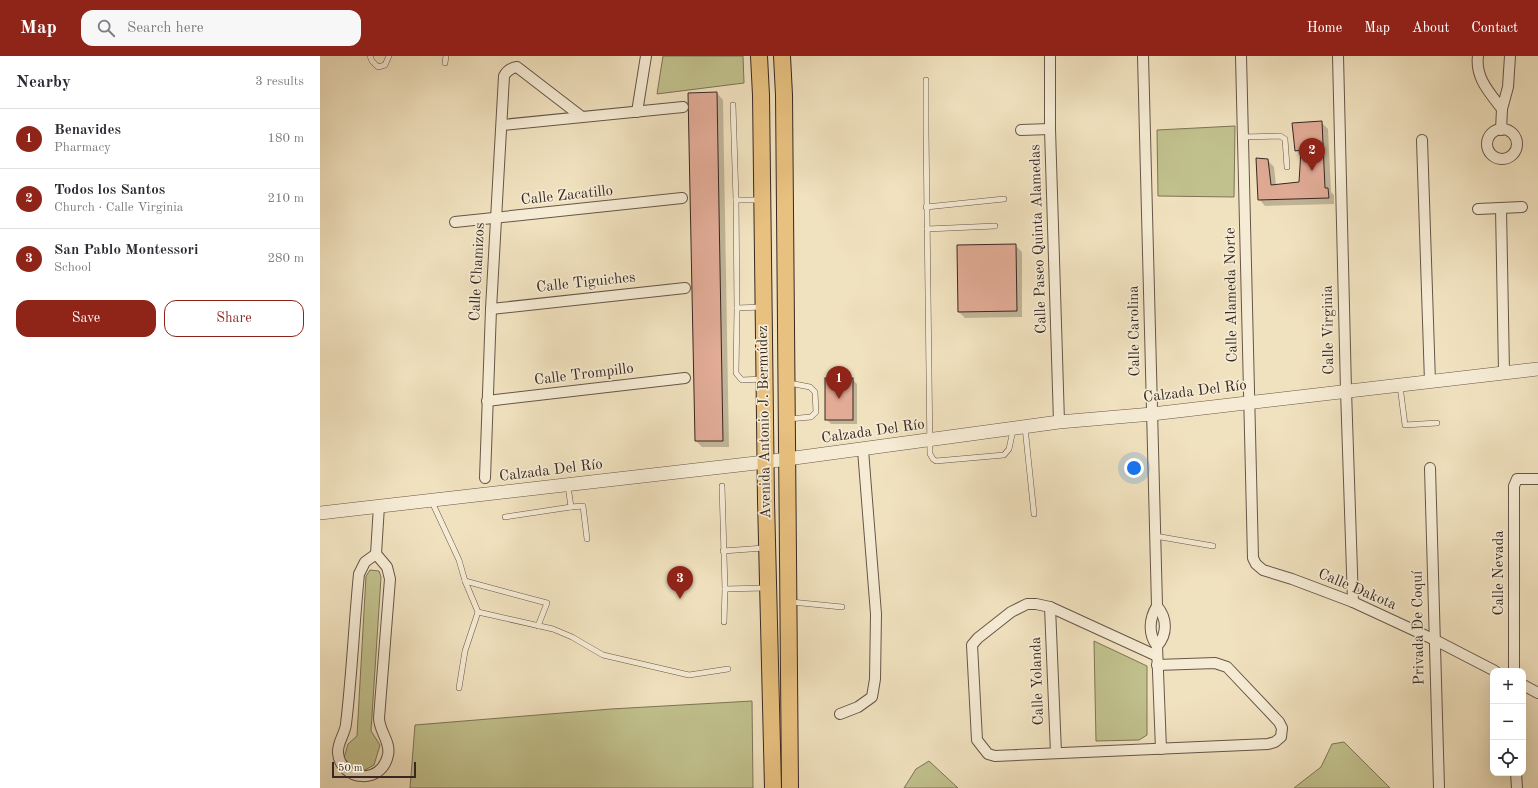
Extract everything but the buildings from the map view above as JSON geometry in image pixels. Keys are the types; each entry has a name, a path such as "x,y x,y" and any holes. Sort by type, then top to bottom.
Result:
{"main road":[{"name":"Avenida Antonio J. Bermúdez","path":"759,56 761,95 765,462 773,788"},
{"name":"Avenida Antonio J. Bermúdez","path":"782,56 784,95 790,788"}],"street":[{"path":"637,112 646,56"},
{"name":"Calle Paseo Quinta Alamedas","path":"1050,56 1050,129 1059,422"},
{"name":"Calle Carolina","path":"1143,56 1156,606 1150,625 1157,656 1161,749"},
{"name":"Calle Alameda Norte","path":"1241,56 1253,558"},
{"name":"Calle Virginia","path":"1338,56 1353,602"},
{"path":"1478,56 1477,62 1480,78 1502,109"},
{"path":"1501,130 1502,109 1508,87 1510,56"},
{"name":"Calle Chamizos","path":"485,478 491,309 504,76 509,69 517,67 582,117"},
{"path":"502,125 683,107"},
{"path":"1021,130 1050,129"},
{"path":"1422,140 1430,382"},
{"name":"Calle Zacatillo","path":"455,222 496,219 682,198"},
{"path":"1478,209 1522,207"},
{"path":"1501,208 1504,372"},
{"name":"Calle Tiguiches","path":"491,309 685,288"},
{"name":"Calzada Del Río","path":"320,513 863,450 1059,422 1152,414 1346,390 1538,369"},
{"name":"Calle Trompillo","path":"487,402 685,378"},
{"path":"840,714 858,707 872,697 875,679 876,614 863,450"},
{"name":"Privada De Coquí","path":"1430,468 1439,788"},
{"name":"Calle Nevada","path":"1514,668 1515,481 1520,478 1538,479"},
{"path":"376,554 365,562 359,574 346,726 338,752 339,759 347,771 360,776 376,774 386,764 388,755 388,747 380,730 379,718 390,579 387,567 376,554 379,506"},
{"name":"Calle Dakota","path":"1253,558 1256,564 1263,570 1292,579 1353,602 1435,640 1490,668"},
{"path":"1027,604 1050,607 1157,656 1215,663 1227,667 1279,722 1282,728 1281,736 1271,744 995,756 988,754 979,744 977,737 971,648 973,642 1019,607 1027,604"},
{"name":"Calle Carolina","path":"1156,606 1165,622 1163,638 1157,656"},
{"name":"Calle Yolanda","path":"1050,607 1056,753"},
{"path":"1526,687 1538,693"},
{"path":"1516,776 1517,788"}],"lane":[{"path":"370,56 372,61 378,67 385,65 388,56"},
{"path":"445,63 446,56"},
{"path":"926,80 926,207 930,454 936,461 1004,455 1009,450 1012,436 1019,428"},
{"path":"733,105 736,200 736,373 742,380 764,379"},
{"path":"1243,137 1280,136 1285,139 1287,167"},
{"path":"926,207 1004,199"},
{"path":"736,200 762,200"},
{"path":"927,229 995,226"},
{"path":"737,308 763,307"},
{"path":"786,382 810,387 815,392 816,412 811,417 787,420"},
{"path":"1400,385 1405,425 1437,423"},
{"path":"1019,428 1034,514"},
{"path":"568,484 571,508"},
{"path":"722,486 725,589 724,622"},
{"path":"432,501 459,560 465,581 478,612 465,651 459,688"},
{"path":"504,517 583,506 587,539"},
{"path":"1155,536 1213,546"},
{"path":"724,552 767,548"},
{"path":"465,581 547,603 538,626"},
{"path":"725,589 768,588"},
{"path":"788,602 842,606"},
{"path":"478,612 553,629 572,637 603,655 689,675 728,669"}],"green space":[{"path":"663,56 743,56 744,83 657,94"},
{"path":"1235,126 1234,197 1158,196 1157,130"},
{"path":"370,570 379,571 381,577 371,731 380,745 374,765 365,770 354,768 344,758 348,744 357,736 366,576"},
{"path":"1094,641 1147,666 1147,735 1139,740 1096,741"},
{"path":"752,701 753,788 410,788 415,725 611,709"},
{"path":"1344,742 1390,788 1294,788 1321,767 1332,744"},
{"path":"929,761 958,788 904,788 916,769"}],"place":[{"name":"Todos los Santos","path":"1312,171"},
{"name":"Benavides","path":"839,399"},
{"name":"San Pablo Montessori","path":"680,599"}]}
